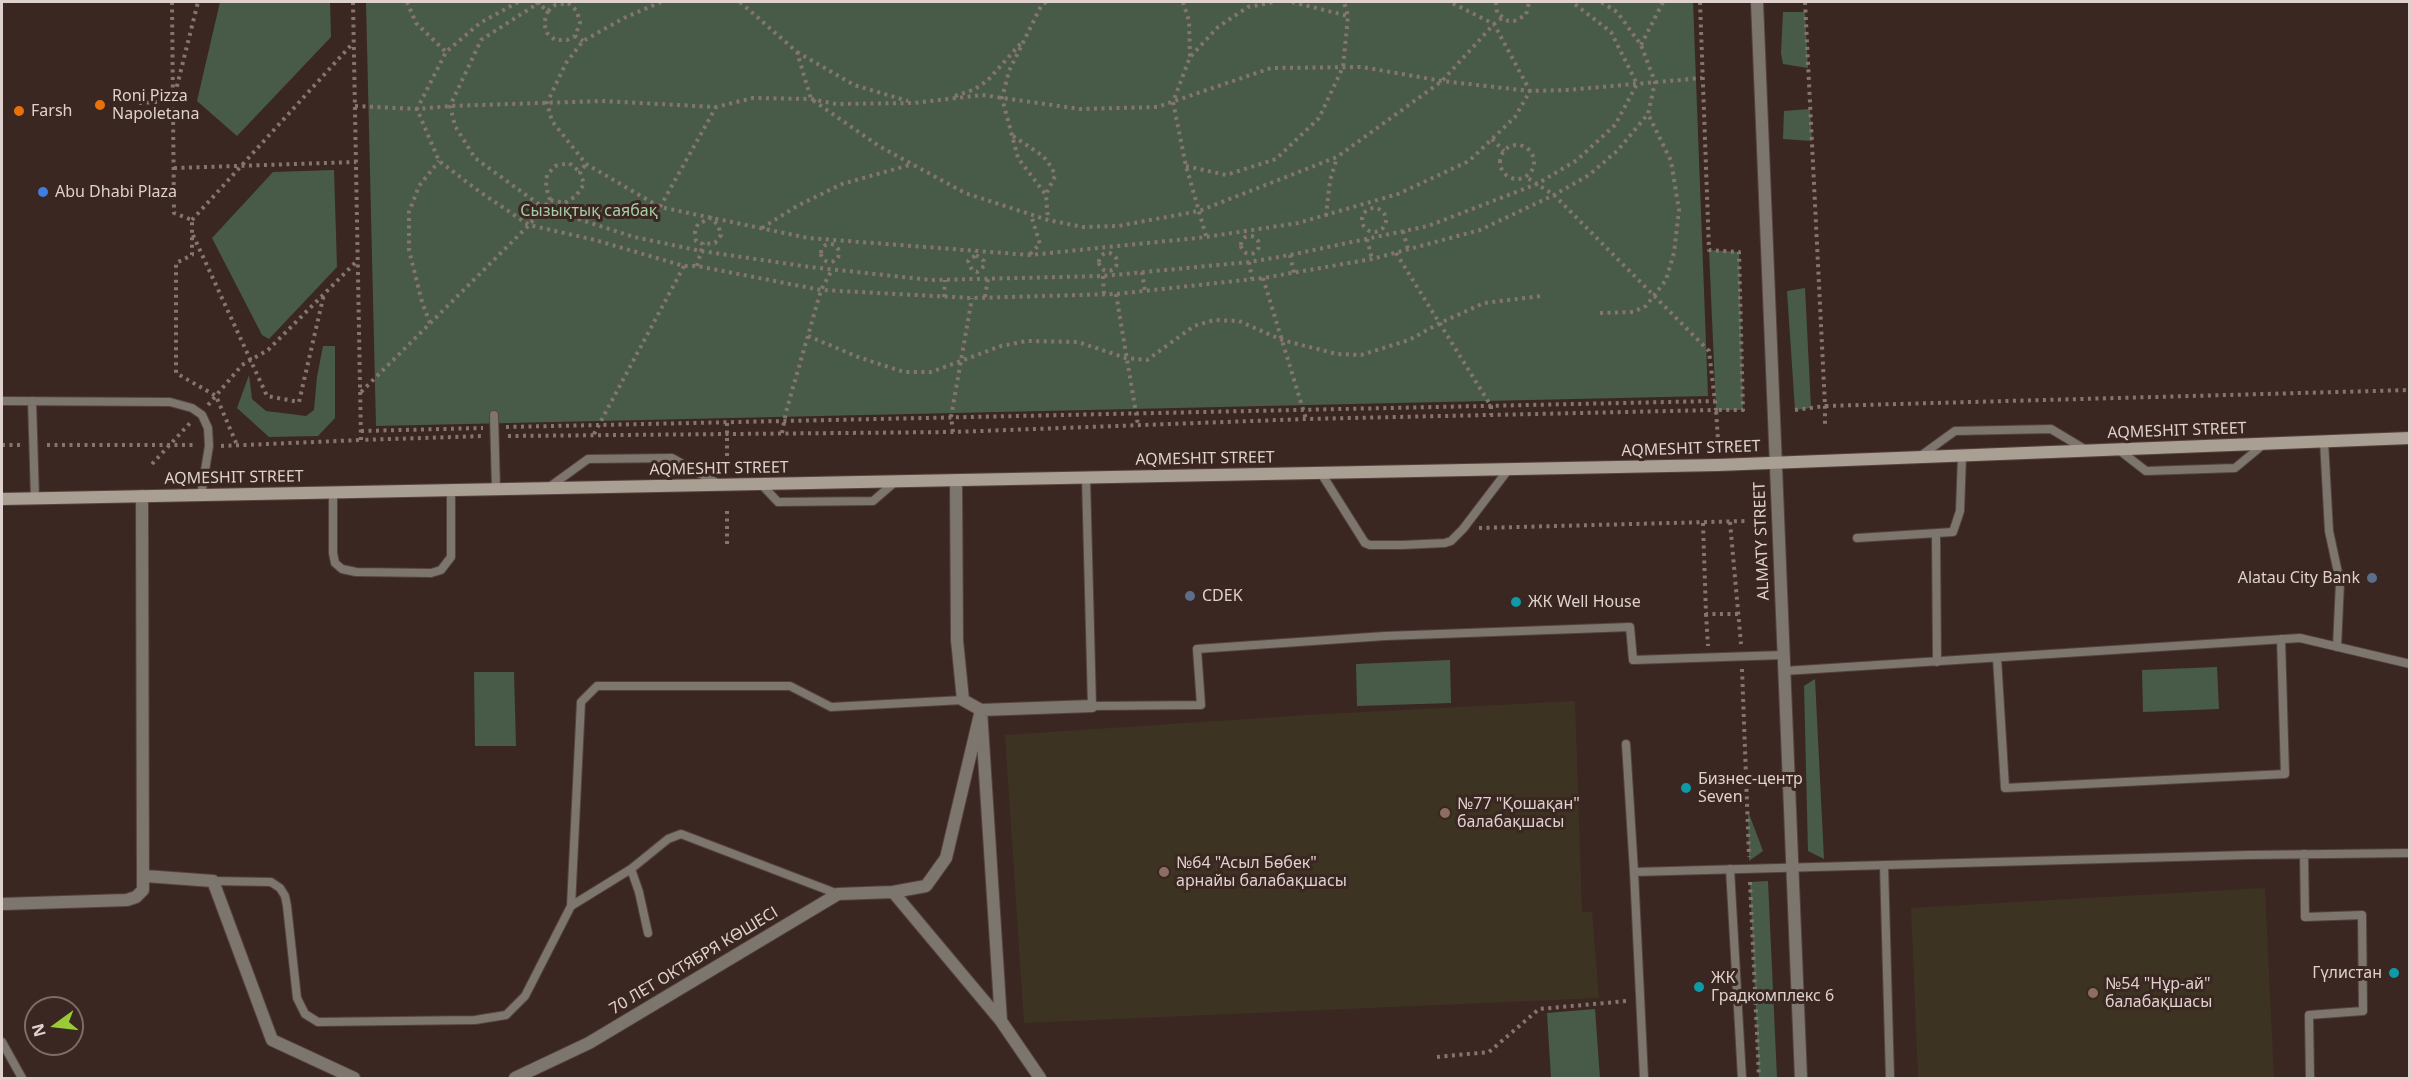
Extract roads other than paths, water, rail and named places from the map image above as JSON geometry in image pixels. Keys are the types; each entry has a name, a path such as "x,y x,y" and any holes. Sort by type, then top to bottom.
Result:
{"main road":[{"name":"AQMESHIT STREET","path":"2,500 1508,470 1918,458 2409,438"}],"street":[{"name":"ALMATY STREET","path":"1757,2 1801,1078"},
{"path":"956,480 957,640 963,700 981,710 1092,706"},
{"path":"2,904 127,900 136,897 143,890 145,876 142,496"},
{"path":"981,710 1000,1021"},
{"name":"70 ЛЕТ ОКТЯБРЯ КӨШЕСІ","path":"515,1078 589,1043 838,894 893,892 926,886 946,858 981,710"},
{"path":"145,876 213,881 272,1040 354,1078"},
{"path":"893,892 1000,1021 1040,1078"}],"lane":[{"path":"2,401 170,402 192,408 200,413 208,429 209,446 201,495"},
{"path":"32,401 35,499"},
{"path":"494,415 496,489"},
{"path":"1918,458 1954,431 2051,429 2086,451"},
{"path":"2324,441 2329,531 2340,582 2337,647"},
{"path":"2119,449 2146,471 2235,468 2264,444"},
{"path":"1857,538 1953,532 1960,511 1962,456"},
{"path":"547,488 588,459 672,458 720,485"},
{"path":"1321,473 1365,543 1370,546 1444,543 1463,529 1508,470"},
{"path":"1086,478 1092,706 1201,705 1197,649 1386,636 1630,627 1633,660 1783,655"},
{"path":"761,484 778,502 873,501 895,482"},
{"path":"333,493 333,554 335,563 342,569 356,572 431,573 441,570 451,557 451,490"},
{"path":"1936,534 1937,662"},
{"path":"1784,671 2300,638 2409,664"},
{"path":"1997,658 2005,788 2285,774 2281,639"},
{"path":"213,881 271,882 280,888 287,906 297,998 305,1014 318,1022 475,1020 506,1015 525,996 571,906 581,702 597,686 790,686 831,707 963,700"},
{"path":"1626,744 1644,1078"},
{"path":"571,906 631,869 668,839 681,834 838,894"},
{"path":"1634,872 2409,853"},
{"path":"2304,854 2305,917 2362,915 2363,1011 2309,1015 2310,1078"},
{"path":"1884,865 1890,1078"},
{"path":"631,869 639,892 648,933"},
{"path":"1730,869 1742,1078"},
{"path":"2,1042 22,1078"}],"place":[{"name":"Roni Pizza Napoletana","path":"100,105"},
{"name":"Farsh","path":"19,111"},
{"name":"Abu Dhabi Plaza","path":"43,192"},
{"name":"Alatau City Bank","path":"2372,578"},
{"name":"CDEK","path":"1190,596"},
{"name":"ЖК Well House","path":"1516,602"},
{"name":"Бизнес-центр Seven","path":"1686,788"},
{"name":"№77 \"Қошақан\" балабақшасы","path":"1445,813"},
{"name":"№64 \"Асыл Бөбек\" арнайы балабақшасы","path":"1164,872"},
{"name":"Гүлистан","path":"2394,973"},
{"name":"ЖК Градкомплекс 6","path":"1699,987"},
{"name":"№54 \"Нұр-ай\" балабақшасы","path":"2093,993"}],"park label":[{"name":"Сызықтық саябақ","path":"589,211"}]}
